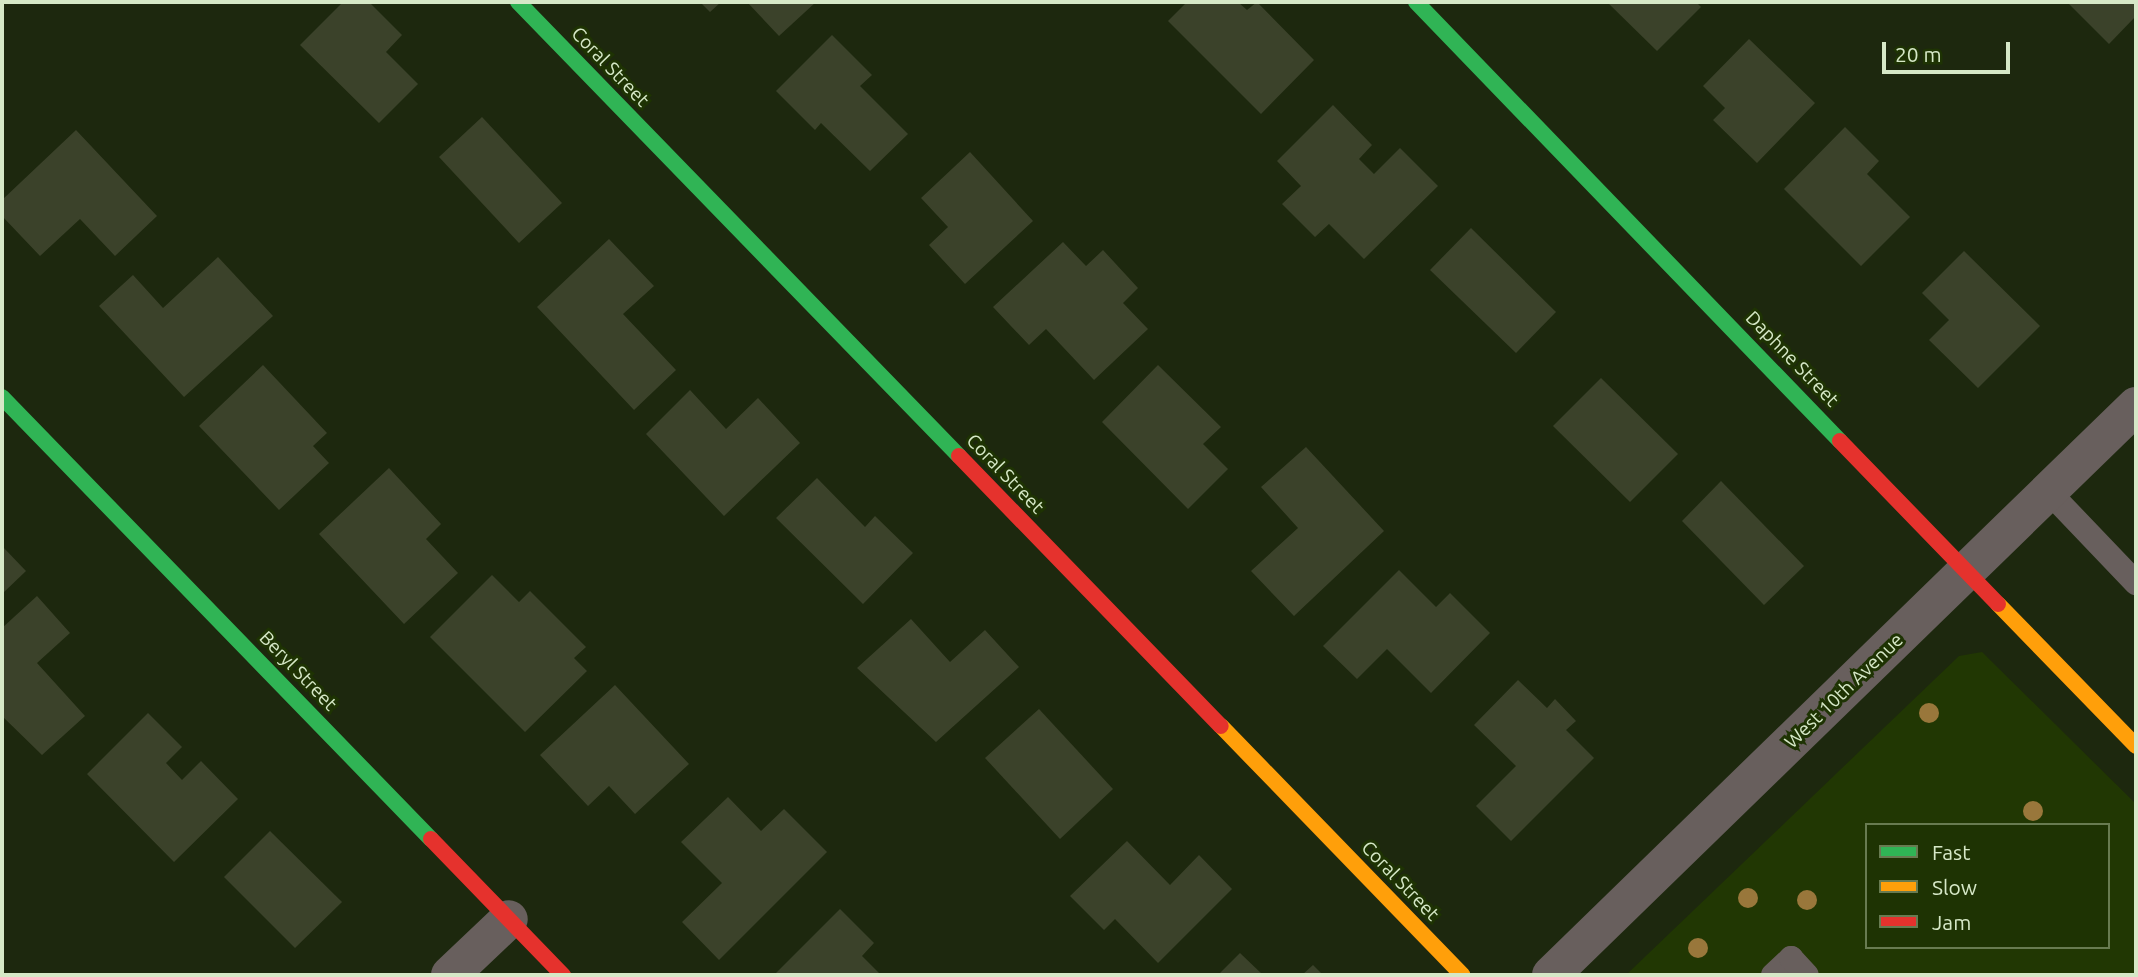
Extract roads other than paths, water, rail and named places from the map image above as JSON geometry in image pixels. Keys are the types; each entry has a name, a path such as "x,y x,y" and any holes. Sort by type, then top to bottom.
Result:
{"street":[{"name":"Coral Street","path":"518,2 1462,975"},
{"name":"Daphne Street","path":"1416,2 2136,746"},
{"name":"Beryl Street","path":"2,397 564,975"},
{"name":"West 10th Avenue","path":"1551,975 2136,406"},
{"path":"450,975 509,919"}],"lane":[{"path":"2049,492 2136,583"},
{"path":"1773,975 1791,958 1807,975"}]}
